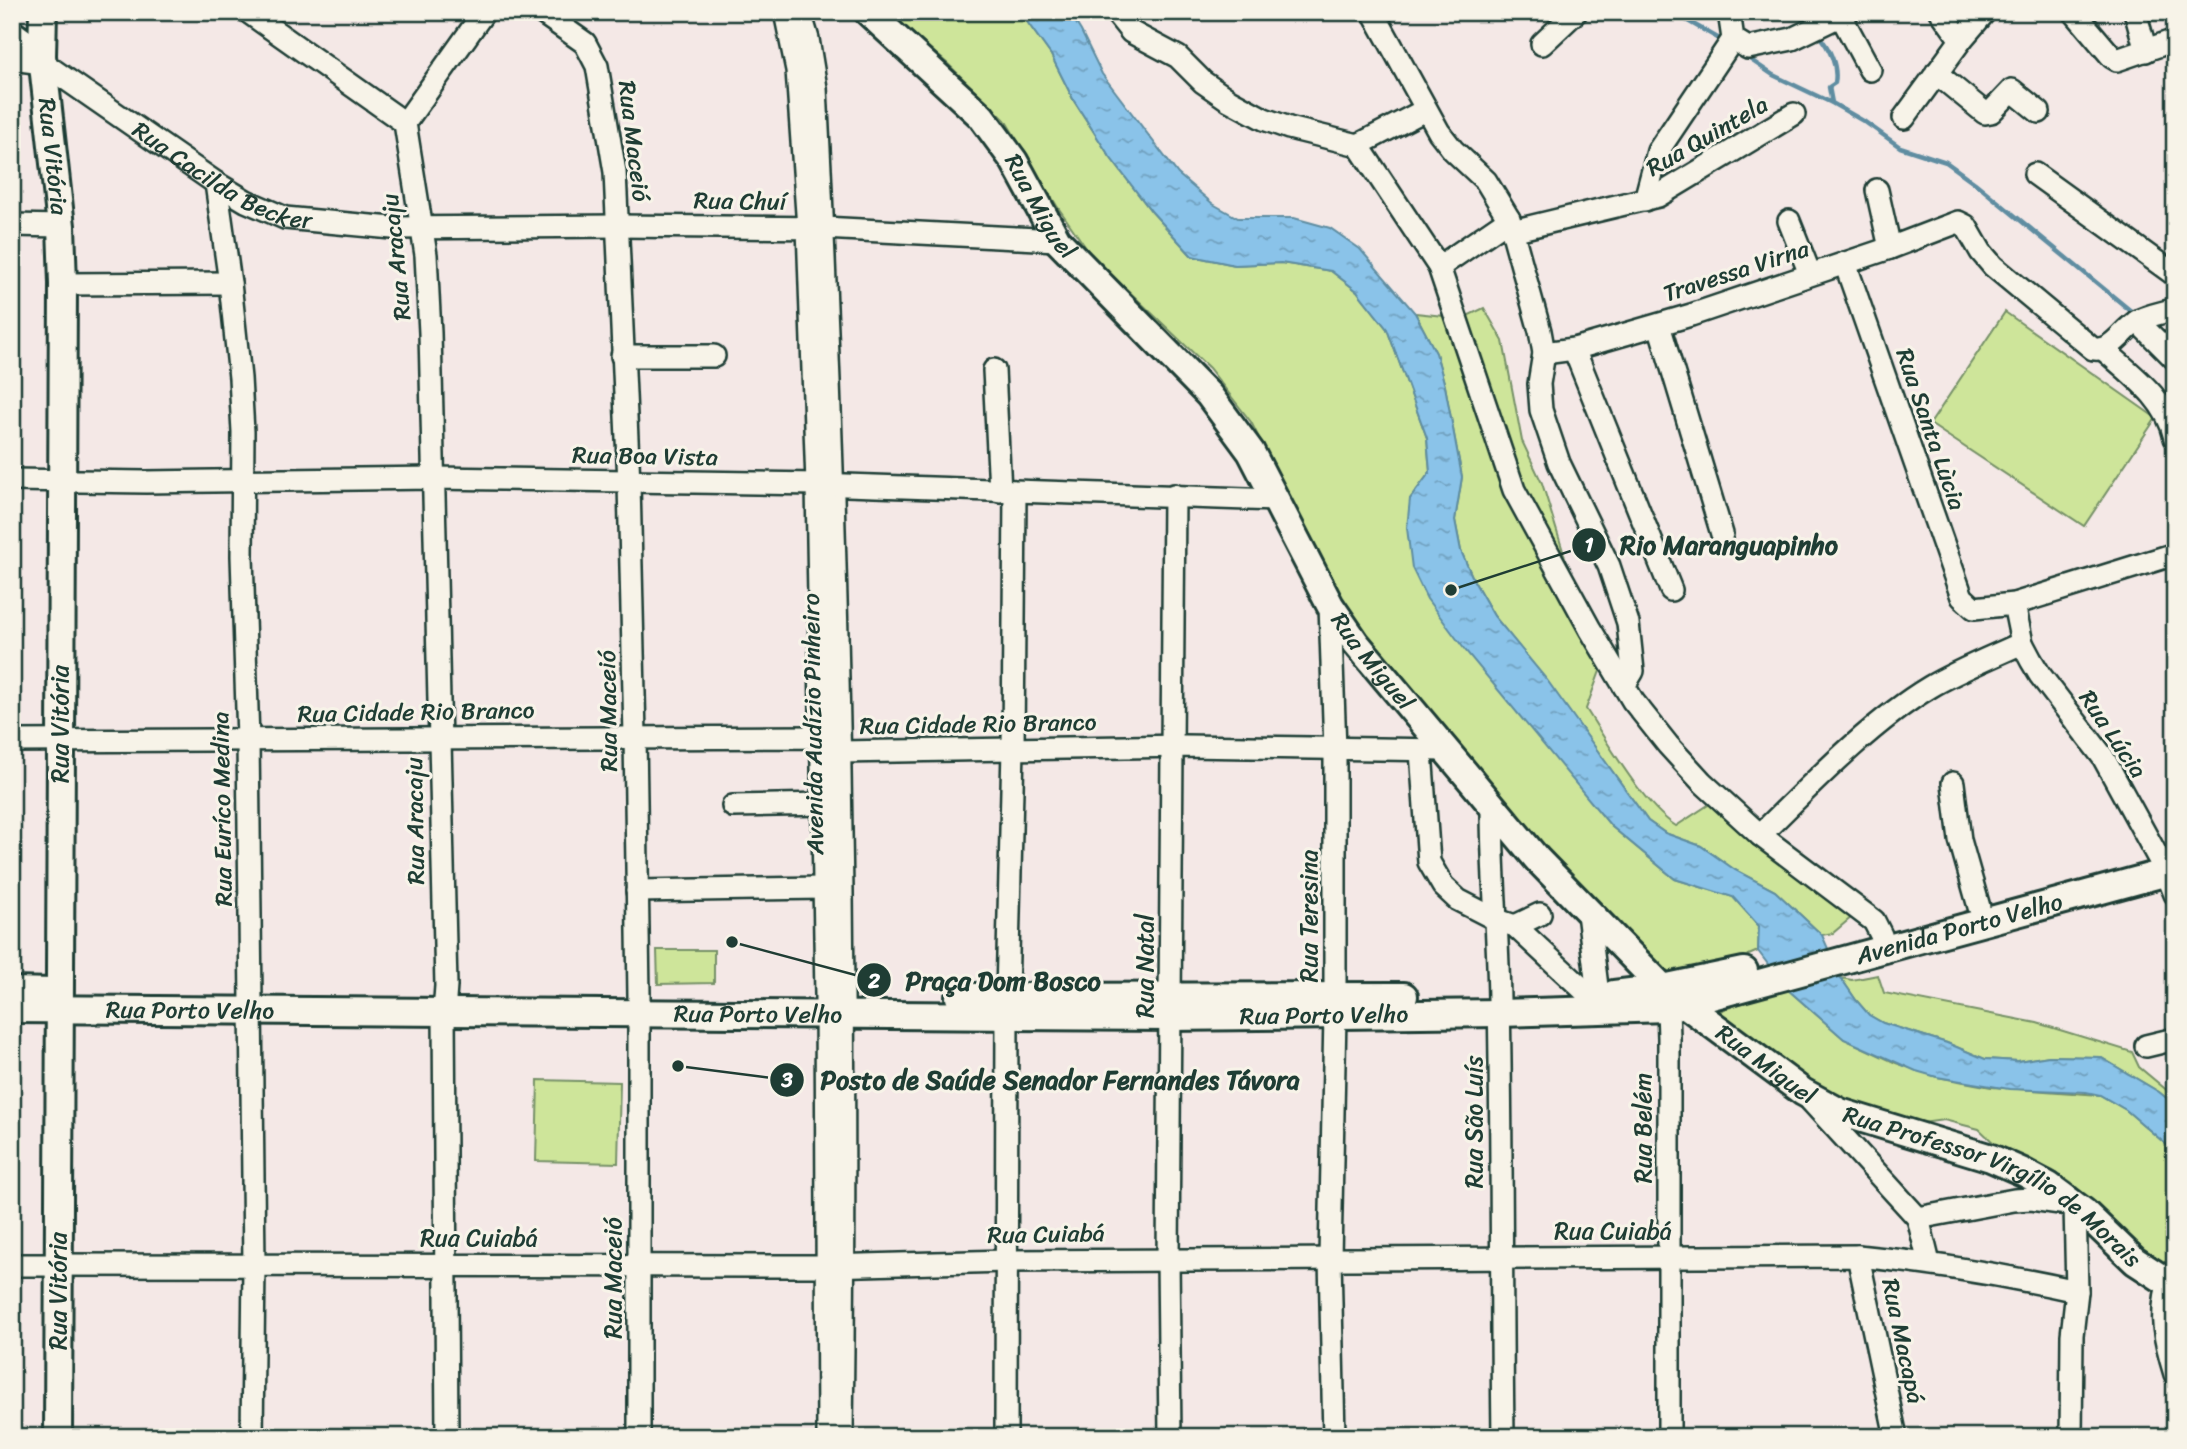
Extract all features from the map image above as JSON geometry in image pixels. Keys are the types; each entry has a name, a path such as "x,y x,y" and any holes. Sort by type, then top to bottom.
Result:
{"main road":[{"name":"Rua Miguel","path":"868,12 981,116 1014,161 1058,240 1209,395 1251,452 1330,606 1434,751 1492,808 1672,1000 1803,1092"},
{"name":"Rua Vitória","path":"47,17 43,60 61,226 63,284 58,1437"},
{"name":"Rua Cacilda Becker","path":"12,34 43,60"},
{"name":"Avenida Porto Velho","path":"1835,955 1881,935 1979,907 2169,869"},
{"name":"Avenida Porto Velho","path":"1751,978 2169,869"},
{"name":"Rua Porto Velho","path":"12,1009 60,1001 1170,1007 1499,1004 1672,1000 1751,978"},
{"name":"Rua Porto Velho","path":"12,990 60,1001"},
{"name":"Rua Porto Velho","path":"1499,1004 1593,994 1672,1000"},
{"name":"Rua Professor Virgílio de Morais","path":"1803,1092 1839,1112 1991,1158 2023,1172 2076,1205 2135,1261 2171,1286"}],"street":[{"path":"248,12 405,122 484,12"},
{"name":"Rua Maceió","path":"541,12 585,43 597,66 615,172 629,483 635,736 639,1005 639,1437"},
{"name":"Avenida Audízio Pinheiro","path":"785,12 797,70 816,228"},
{"name":"Avenida Audízio Pinheiro","path":"800,12 808,39 816,88 816,228 825,485 840,752 835,1006 835,1429"},
{"path":"1115,12 1131,32 1178,57 1203,82 1241,107 1289,128 1358,145 1425,110"},
{"path":"1373,12 1425,110 1446,142 1486,181 1510,225 1533,300 1544,353 1539,384 1541,410 1559,463 1609,566 1628,624 1633,671 1624,686"},
{"path":"1542,44 1576,12"},
{"path":"1941,12 1961,40"},
{"path":"1904,118 1985,12"},
{"path":"2074,12 2117,60 2175,40"},
{"path":"2135,12 2146,51"},
{"path":"1727,29 1737,44 1751,48 1792,39 1845,14 1870,70"},
{"name":"Rua Quintela","path":"1645,200 1658,150 1727,29"},
{"path":"12,59 43,60"},
{"name":"Rua Cacilda Becker","path":"43,60 216,183 246,201 285,218 341,225 422,227"},
{"path":"1936,74 1985,113 1991,112 2012,90 2039,112"},
{"name":"Rua Quintela","path":"1510,225 1645,200 1672,189 1794,114"},
{"name":"Rua Aracaju","path":"405,122 422,227 429,320 445,1004 447,1437"},
{"path":"1358,145 1439,267 1514,490 1624,686 1668,745 1702,782 1760,835 1874,921 1881,935"},
{"path":"2035,174 2175,275"},
{"name":"Rua Euríco Medina","path":"216,183 240,379 243,480 254,1265 252,1437"},
{"path":"1877,190 1890,248"},
{"path":"1789,220 1810,274"},
{"name":"Travessa Virna","path":"1544,353 1574,349 1659,325 1963,222 1993,266 2087,345 2094,349 2103,349"},
{"path":"12,225 61,226"},
{"path":"1439,267 1510,225"},
{"name":"Rua Chuí","path":"422,227 816,228 1058,240"},
{"name":"Rua Santa Lùcia","path":"1845,263 1962,597 1974,608 2014,604"},
{"path":"63,284 230,282"},
{"path":"2175,309 2137,321 2103,349 2146,388 2165,412 2175,438"},
{"path":"2137,321 2175,359"},
{"path":"1659,325 1722,534"},
{"path":"1574,349 1671,590"},
{"path":"622,355 714,356"},
{"path":"994,370 1008,492 1013,748 1007,1006 1006,1437"},
{"name":"Rua Boa Vista","path":"12,480 146,482 434,478 825,485 1276,500"},
{"name":"Avenida Audízio Pinheiro","path":"825,485 824,888 835,1006"},
{"name":"Rua Natal","path":"1170,1437 1168,1259 1174,495"},
{"path":"1760,835 1834,764 1902,706 1940,682 2022,643 2014,604 2175,554"},
{"name":"Rua Teresina","path":"1330,606 1335,749 1335,1006 1330,1258 1334,1437"},
{"name":"Rua Lúcia","path":"2022,643 2040,675 2103,757 2169,869"},
{"name":"Rua Cidade Rio Branco","path":"12,741 823,737 840,752 1185,747 1434,751"},
{"path":"1434,751 1429,862 1443,886 1458,900 1506,923 1593,994"},
{"path":"1953,783 1960,840 1979,907"},
{"path":"733,806 824,804"},
{"name":"Rua São Luís","path":"1492,808 1492,870 1506,923 1499,1004 1503,1437"},
{"path":"637,891 824,888"},
{"path":"1588,913 1593,994"},
{"path":"1506,923 1540,914"},
{"name":"Rua Belém","path":"1669,1437 1672,1000"},
{"path":"2146,1046 2175,1040"},
{"name":"Rua Miguel","path":"1803,1092 1918,1218 1929,1263"},
{"path":"1918,1218 2014,1200 2031,1199 2076,1205 2077,1291 2072,1335 2071,1437"},
{"name":"Rua Cuiabá","path":"12,1265 837,1265 1168,1259 1858,1256 1990,1272 2077,1291"},
{"name":"Rua Macapá","path":"1858,1256 1896,1437"},
{"path":"2171,1286 2163,1312 2164,1338 2175,1374"}],"green space":[{"path":"887,12 1020,12 1051,55 1074,101 1110,157 1152,212 1192,256 1235,265 1281,263 1331,271 1357,291 1387,329 1427,438 1430,472 1410,499 1559,761 1611,826 1675,879 1733,897 1759,926 1758,951 1672,977 1559,865 1378,649 1340,599 1251,422 1209,368 1091,255 1057,206 1005,120 948,64"},
{"path":"1484,308 1503,341 1522,441 1542,483 1600,671 1586,709 1639,789 1651,804 1676,826 1719,798 1860,910 1833,933 1822,935 1775,891 1735,870 1701,846 1665,833 1648,821 1547,681 1494,616 1474,581 1461,551 1455,520 1462,477 1445,386 1436,353 1415,313 1463,318"},
{"path":"2005,312 2156,418 2084,526 1930,424"},
{"path":"657,950 714,950 714,983 658,984"},
{"path":"1878,975 1884,993 2037,1023 2132,1052 2139,1067 2175,1097 2175,1105 2159,1092 2100,1057 2049,1056 2018,1061 1985,1059 1947,1043 1883,1023 1869,1015 1841,978 1852,980"},
{"path":"1786,988 1844,1039 1896,1063 1937,1077 1991,1087 2100,1095 2126,1110 2175,1152 2175,1274 2152,1257 2074,1185 2053,1171 1996,1145 1979,1129 1944,1120 1922,1123 1874,1113 1834,1096 1792,1070 1716,1012"},
{"path":"538,1080 620,1082 618,1163 536,1161"}],"water":[{"path":"1020,12 1069,12 1102,74 1178,174 1213,204 1238,218 1294,218 1330,228 1360,249 1415,313 1436,353 1445,386 1462,477 1455,520 1461,551 1474,581 1494,616 1547,680 1648,821 1665,833 1701,846 1735,870 1775,891 1822,935 1841,978 1869,1015 1883,1023 1947,1043 1985,1059 2018,1061 2049,1056 2100,1057 2159,1092 2175,1105 2175,1152 2126,1110 2100,1095 2009,1089 1937,1077 1916,1071 1844,1039 1786,988 1758,951 1759,926 1733,897 1675,879 1611,826 1465,650 1427,599 1412,568 1407,528 1410,499 1430,472 1427,438 1387,329 1357,291 1331,271 1281,263 1235,265 1192,256 1152,212 1110,157 1074,101 1051,55"}],"waterway":[{"path":"1672,12 1723,41"},
{"path":"1801,12 1808,24"},
{"path":"1818,35 1834,64 1835,83 1829,87 1832,103"},
{"path":"1745,56 1773,75 1865,122 1900,147 1946,162 2137,316"}],"place":[{"name":"Rio Maranguapinho","path":"1451,590"},
{"name":"Praça Dom Bosco","path":"732,942"},
{"name":"Posto de Saúde Senador Fernandes Távora","path":"678,1066"}]}
